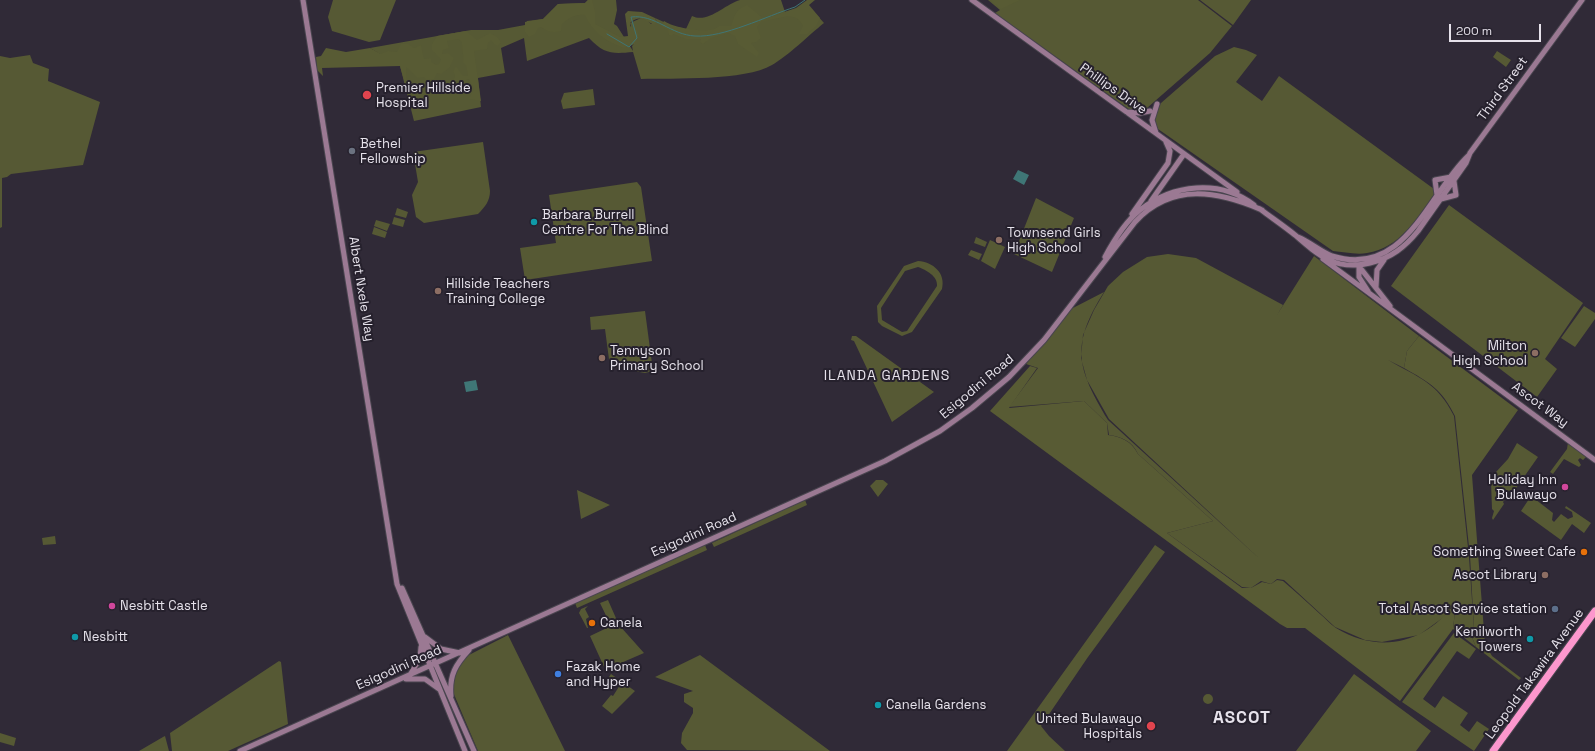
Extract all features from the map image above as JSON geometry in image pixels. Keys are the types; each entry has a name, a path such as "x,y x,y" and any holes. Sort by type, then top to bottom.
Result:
{"highway":[{"name":"Leopold Takawira Avenue","path":"1494,751 1595,611"}],"main road":[{"name":"Albert Nxele Way","path":"303,0 385,515 398,581 397,584 465,751"},
{"name":"Phillips Drive","path":"972,0 1241,195"},
{"name":"Third Street","path":"1446,188 1452,178 1466,163 1470,154 1582,0"},
{"path":"1157,104 1152,120 1157,134"},
{"path":"1126,112 1140,113 1150,111"},
{"path":"1116,238 1168,163 1170,151 1165,140"},
{"path":"1141,216 1184,154"},
{"path":"1452,178 1456,195 1439,197 1435,180 1452,178"},
{"name":"Esigodini Road","path":"1102,263 1116,238 1139,211 1148,204 1165,195 1191,188 1215,188 1241,195 1295,235 1319,256 1336,263 1359,266 1386,255 1409,242 1446,188"},
{"name":"Esigodini Road","path":"240,751 430,667 885,461 926,440 972,408 1027,360 1068,310 1102,263 1141,216 1170,199 1195,193 1221,195 1262,210"},
{"name":"Esigodini Road","path":"1295,235 1331,255 1357,259 1386,255"},
{"path":"1331,255 1339,260 1359,266 1394,311"},
{"path":"1377,289 1376,270 1386,255"},
{"path":"1319,256 1329,265 1394,311"},
{"path":"1359,266 1359,277 1371,295"},
{"name":"Ascot Way","path":"1394,311 1595,460"},
{"name":"Albert Nxele Way","path":"398,581 474,751"},
{"path":"423,635 441,649 460,653"},
{"path":"409,676 420,658 421,643"},
{"path":"451,701 450,687 452,673 457,663 471,648"},
{"path":"403,679 425,679 434,684 441,691"}],"shaded area":[{"path":"333,0 396,0 380,40 369,42 332,31 328,17"},
{"path":"588,0 616,0 617,10 614,24 617,26 633,51 632,46 635,43 630,23 641,18 646,19 651,24 657,22 655,18 675,27 686,29 692,16 698,18 710,16 740,0 781,0 785,12 808,5 824,23 792,51 772,65 745,74 708,78 641,79 633,52 609,52 599,47 589,38 527,61 524,38 501,48 505,73 478,78 481,107 414,121 400,66 370,48 471,30 498,30 525,25 527,21 543,19 558,4 585,3"},
{"path":"588,0 592,0 595,12 595,24 620,37 628,36 625,14 628,11 642,12 655,18 657,22 654,25 643,19 637,19 630,23 630,26 637,30 639,35 635,44 624,48 601,36 588,21 585,15 575,16 567,20 562,24 561,31 551,32 541,27 538,28 535,34 529,37 525,32 525,22 543,19 558,4 585,3"},
{"path":"807,0 815,0 809,5 820,18 816,26 807,34 799,34 803,26 800,21 795,18 785,17 762,21 757,27 761,38 756,42 751,43 759,53 757,57 738,44 735,36 728,33 711,38 703,44 700,42 701,39 686,39 673,34 672,36 669,35 668,30 661,26 664,21 669,24 692,30 715,29 719,26 731,26 736,13 747,5 764,19 796,8"},
{"path":"988,0 1198,0 1232,26 1210,53 1147,108 1140,111 1130,110 995,13 1000,10"},
{"path":"990,0 1020,0 1001,9"},
{"path":"1200,0 1251,0 1233,25"},
{"path":"466,31 477,40 490,33 497,37 501,42 498,46 491,40 488,43 487,49 474,51 481,101 469,99 474,89 469,79 461,82 453,81 455,76 453,71 456,66 463,76 468,76 466,65 463,63 462,43 459,39 447,41 449,48 443,50 442,54 448,53 454,58 450,67 441,74 437,73 434,79 427,80 424,77 418,78 406,67 407,91 400,66 322,68 323,76 317,70 316,57 321,56 326,48 346,52 370,48 381,54 388,51 397,52 401,44 408,44 414,48 421,45 424,59 431,58 431,62 436,65 439,64 441,59 432,50 432,44 437,36"},
{"path":"1234,47 1257,55 1236,82 1262,101 1279,76 1434,189 1435,193 1407,230 1389,245 1379,250 1363,254 1333,251 1158,129 1154,118 1161,103 1215,56"},
{"path":"1497,51 1511,60 1506,67 1493,57"},
{"path":"30,55 33,63 49,69 48,81 100,102 83,165 11,174 2,178 2,227 0,228 0,56 10,58"},
{"path":"593,89 595,105 563,109 561,101 564,93"},
{"path":"483,142 490,195 487,204 483,209 478,214 424,223 416,217 412,195 418,182 413,152"},
{"path":"1018,170 1029,175 1024,185 1013,179"},
{"path":"637,182 641,187 652,261 525,280 520,248 556,243 549,195"},
{"path":"1036,198 1074,218 1052,272 1014,254"},
{"name":"Milton High School","path":"1449,205 1583,303 1545,359 1557,369 1537,397 1391,286"},
{"path":"397,208 408,212 406,218 395,215"},
{"path":"394,217 405,220 403,227 392,224"},
{"path":"376,220 390,224 387,231 374,226"},
{"path":"374,227 387,232 385,238 372,234"},
{"path":"976,237 987,242 985,247 974,243"},
{"path":"990,240 1005,247 995,269 981,261"},
{"path":"971,250 982,254 979,260 968,255"},
{"path":"1168,254 1196,258 1283,305 1277,315 1314,256 1419,336 1407,351 1404,368 1388,360 1434,388 1441,395 1454,416 1469,557 1474,629 1469,630 1476,647 1453,629 1456,602 1458,612 1456,600 1444,617 1419,635 1382,642 1365,640 1335,627 1284,580 1277,579 1271,584 1261,581 1251,588 1242,587 1167,533 1213,521 1138,454 1130,443 1122,438 1109,435 1107,423 1084,401 1009,407 1038,368 1026,364 1071,309 1104,292 1093,311 1085,330 1094,310 1108,286 1123,272 1147,257","holes":["1088,382 1109,419 1262,561 1108,420"]},
{"path":"918,261 929,264 940,273 943,283 942,289 912,332 902,336 882,326 878,322 877,306 904,266","holes":["918,267 934,276 937,286 907,331 902,332 882,320 881,308 905,271"]},
{"path":"1584,306 1595,313 1595,319 1575,347 1561,338"},
{"path":"645,311 653,371 645,373 610,367 605,329 591,330 590,317"},
{"path":"852,336 856,336 934,392 892,422 854,341 851,340"},
{"path":"1419,336 1518,410 1472,475 1485,644 1492,656 1521,678 1519,680 1476,647 1469,630 1474,629 1470,556 1455,416 1440,392 1428,382 1404,368 1407,351"},
{"path":"1030,366 1037,368 1009,408 1084,401 1107,423 1108,435 1126,440 1138,454 1213,521 1167,533 1242,588 1251,588 1262,582 1271,584 1277,580 1283,581 1336,628 1353,636 1370,641 1386,642 1402,640 1417,635 1431,627 1444,616 1456,602 1453,629 1400,701 1305,628 1287,628 1280,624 990,411"},
{"path":"476,380 478,390 466,392 464,382"},
{"path":"1568,442 1586,457 1583,460 1580,458 1578,460 1581,465 1579,467 1564,459 1553,474 1550,472 1567,449"},
{"path":"1517,443 1538,457 1512,494 1510,493 1503,502 1504,504 1493,520 1492,518 1494,511 1492,509 1491,482 1496,472 1508,459"},
{"path":"876,480 883,480 888,484 878,497 870,486"},
{"path":"577,490 610,505 581,519"},
{"path":"1531,496 1553,513 1552,520 1554,522 1561,514 1568,519 1573,517 1572,512 1565,508 1566,506 1591,523 1584,533 1572,524 1561,540 1521,511"},
{"path":"805,500 807,505 714,547 712,543"},
{"path":"55,536 56,544 43,545 42,538"},
{"path":"705,545 707,550 577,608 575,603"},
{"path":"1155,545 1165,552 1088,657 1041,726 1065,751 1007,751"},
{"path":"608,600 619,625 644,653 605,669 590,636 611,626 600,603"},
{"path":"588,606 585,609 589,617 586,619 587,628 579,613 581,609"},
{"path":"1454,633 1476,649 1469,659 1457,651 1423,699 1435,708 1443,696 1468,713 1460,725 1469,732 1477,721 1489,729 1474,751 1402,702"},
{"path":"508,635 565,751 478,751 453,692 455,672 467,656"},
{"path":"700,655 830,751 687,750 681,743 682,733 693,713 693,708 684,702 684,694 693,691 655,677"},
{"path":"279,661 281,662 288,724 228,751 172,751 170,733"},
{"path":"611,674 635,691 612,714 602,706 611,695 613,696 620,685 613,680 611,684 605,683"},
{"path":"1354,674 1431,731 1416,751 1296,751"},
{"path":"1206,694 1210,694 1212,695 1212,703 1206,704 1203,701 1203,697"},
{"path":"0,733 16,738 14,746 0,742"},
{"path":"165,736 169,751 139,751 163,737"}],"waterway":[{"path":"607,34 629,47 637,38 631,17 640,17 655,21 686,35 706,36 718,34 745,26 795,7 805,0"}],"place":[{"name":"Premier Hillside Hospital","path":"367,95"},
{"name":"Bethel Fellowship","path":"352,151"},
{"name":"Barbara Burrell Centre For The Blind","path":"534,222"},
{"name":"Townsend Girls High School","path":"999,240"},
{"name":"Hillside Teachers Training College","path":"438,291"},
{"name":"Milton High School","path":"1535,353"},
{"name":"Tennyson Primary School","path":"602,358"},
{"name":"Holiday Inn Bulawayo","path":"1565,487"},
{"name":"Something Sweet Cafe","path":"1584,552"},
{"name":"Ascot Library","path":"1545,575"},
{"name":"Nesbitt Castle","path":"112,606"},
{"name":"Total Ascot Service station","path":"1555,609"},
{"name":"Canela","path":"592,623"},
{"name":"Nesbitt","path":"75,637"},
{"name":"Kenilworth Towers","path":"1530,639"},
{"name":"Fazak Home and Hyper","path":"558,674"},
{"name":"Canella Gardens","path":"878,705"},
{"name":"United Bulawayo Hospitals","path":"1151,726"}],"district":[{"name":"ILANDA GARDENS","path":"887,376"},
{"name":"ASCOT","path":"1242,718"}]}
